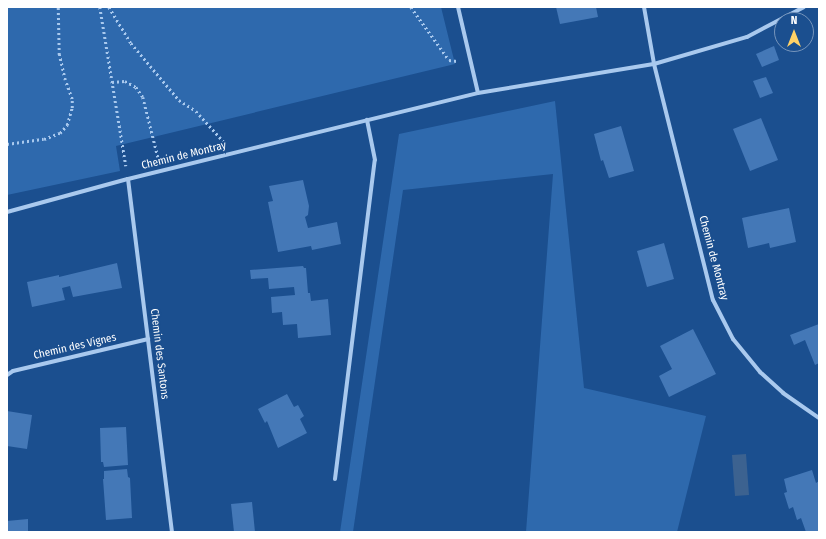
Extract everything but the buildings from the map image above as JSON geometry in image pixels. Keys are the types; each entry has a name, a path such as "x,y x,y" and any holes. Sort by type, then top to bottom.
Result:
{"street":[{"path":"458,7 478,93"},
{"name":"Chemin de Montray","path":"644,7 654,64 713,300 733,339 760,372 783,393 819,418"},
{"name":"Chemin de Montray","path":"7,212 128,179 478,93 654,64 747,37 804,7"},
{"path":"335,479 375,160 367,120"},
{"name":"Chemin des Santons","path":"128,179 172,532"},
{"name":"Chemin des Vignes","path":"7,375 13,371 148,339"}],"path":[{"path":"7,144 44,139 60,132 67,125 72,108 72,98 65,80 59,55 58,7"},
{"path":"100,7 128,179"},
{"path":"109,7 131,43 179,100 196,111 233,153"},
{"path":"411,7 449,60 472,63"},
{"path":"112,82 125,81 136,87 143,97 161,171"}],"shaded area":[{"path":"7,7 441,7 455,64 116,146 120,171 7,195"},
{"path":"555,101 584,388 706,416 677,532 526,532 553,174 403,190 353,532 340,532 399,134"},
{"path":"746,454 749,495 735,496 732,455"}]}
